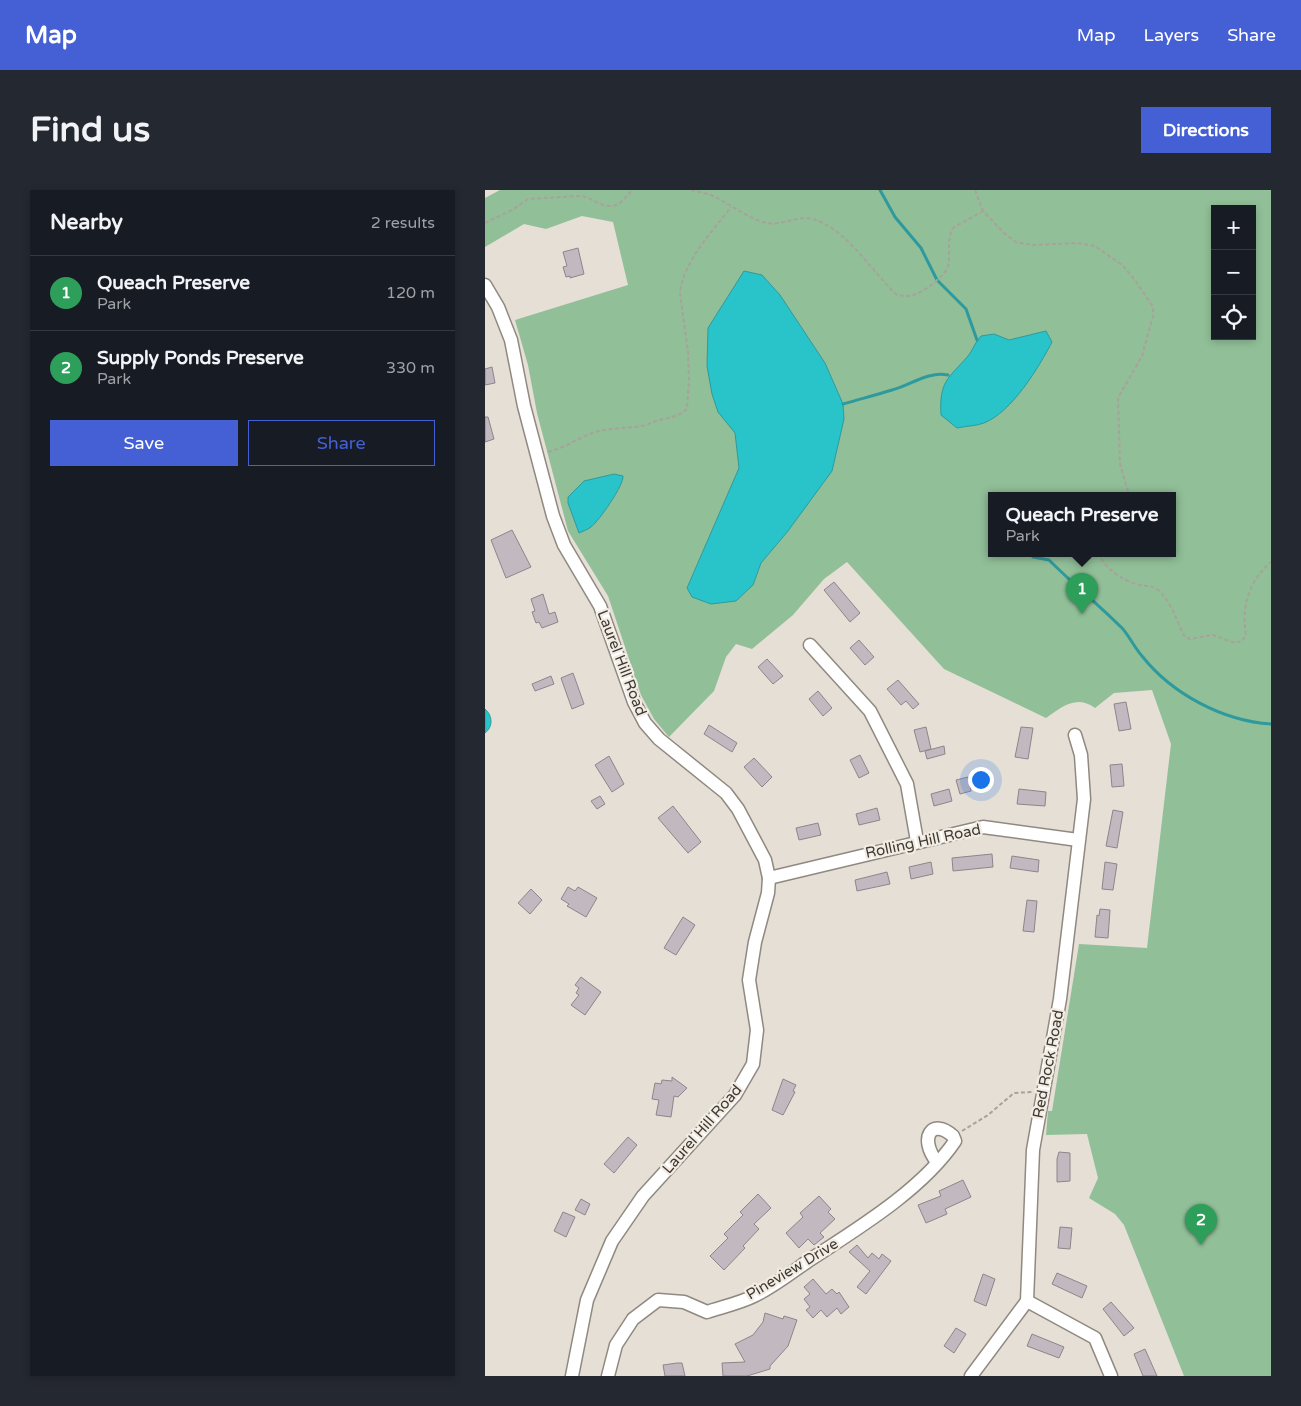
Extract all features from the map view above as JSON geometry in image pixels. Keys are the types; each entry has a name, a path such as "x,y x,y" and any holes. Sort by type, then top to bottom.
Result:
{"street":[{"name":"Laurel Hill Road","path":"485,285 498,307 511,340 536,455 553,516 564,545 600,606 634,702 645,723 659,739 726,794 753,835 765,860 769,878 768,893 755,942 749,980 757,1030 753,1064 735,1095 643,1196 612,1241 587,1300 571,1376"},
{"path":"810,645 870,711 907,784 917,841"},
{"name":"Red Rock Road","path":"1027,1301 1033,1150 1060,999 1084,799 1081,755 1075,735"},
{"name":"Rolling Hill Road","path":"769,878 917,841 983,827 1078,840"},
{"path":"937,1162 926,1140 929,1134 943,1129 953,1136"},
{"name":"Pineview Drive","path":"608,1376 616,1345 633,1319 658,1300 684,1302 707,1312 754,1297 877,1216 937,1162 955,1141 953,1136"},
{"path":"971,1376 1027,1301 1095,1338 1111,1376"}],"path":[{"path":"485,223 512,210 528,198 580,196 588,197 600,205 608,206 618,204 633,190"},
{"path":"691,190 711,195 760,222 779,225 791,220 803,219 812,220 827,226 847,241 897,295 906,297 917,294 939,277 948,267 948,244 953,228 983,211"},
{"path":"975,190 983,211 1005,234 1022,244 1077,243 1095,246 1122,265 1135,280 1153,308 1153,316 1142,356 1118,398 1120,464 1128,492"},
{"path":"536,455 562,448 592,433 606,429 647,424 674,417 687,409 689,380 680,293 682,281 690,264 732,206"},
{"path":"1101,557 1111,571 1139,585 1148,584 1161,592 1182,628 1185,637 1190,639 1213,636 1235,642 1241,641 1246,635 1244,606 1251,587 1271,562"},
{"path":"953,1136 983,1119 1014,1093 1028,1091 1043,1094"}],"green space":[{"path":"500,190 1271,190 1271,1376 1184,1376 1124,1225 1115,1214 1089,1198 1098,1178 1087,1134 1046,1135 1048,1111 1052,1111 1079,944 1147,948 1171,744 1152,690 1114,693 1095,708 1082,702 1076,702 1063,706 1046,718 944,669 847,562 824,579 793,615 752,649 736,644 726,657 714,691 669,737 654,719 641,695 608,596 568,531 537,413 528,365 515,320 628,285 613,222 582,216 546,229 524,224 485,247 485,198"}],"water":[{"path":"744,271 762,275 780,295 825,363 843,404 844,419 832,471 788,531 761,563 753,585 736,601 711,604 692,597 687,588 739,468 735,433 718,412 712,394 707,366 708,328"},
{"path":"1046,331 1052,342 1024,388 1005,409 984,423 957,428 941,415 943,387 946,381 968,356 981,336 994,334 1009,340"},
{"path":"614,474 623,476 620,487 595,523 579,533 568,503 568,497 584,481"},
{"path":"485,709 488,712 491,725 485,733"}],"building":[{"path":"578,248 584,274 570,278 570,276 566,277 563,267 567,266 563,252"},
{"path":"492,367 495,383 485,385 485,369"},
{"path":"485,417 488,417 494,439 485,442"},
{"path":"512,530 531,567 506,578 491,540"},
{"path":"834,582 860,613 850,622 824,590"},
{"path":"543,594 549,614 555,612 558,622 542,628 539,622 536,623 532,612 535,611 531,599"},
{"path":"859,640 874,657 865,665 850,648"},
{"path":"767,659 783,676 773,684 758,667"},
{"path":"573,673 584,704 572,709 561,678"},
{"path":"551,676 554,684 535,691 532,684"},
{"path":"898,680 919,704 913,709 906,701 901,705 887,689"},
{"path":"818,691 832,708 823,716 809,699"},
{"path":"1126,702 1131,729 1119,731 1114,704"},
{"path":"709,725 737,743 732,752 704,734"},
{"path":"926,727 931,749 920,752 914,730"},
{"path":"1021,727 1033,728 1028,759 1015,757"},
{"path":"944,746 945,754 927,759 925,751"},
{"path":"860,755 869,773 859,778 850,760"},
{"path":"609,756 624,784 612,792 595,765"},
{"path":"754,758 772,777 762,787 744,767"},
{"path":"1122,764 1124,786 1112,787 1110,765"},
{"path":"968,777 971,791 960,794 956,780"},
{"path":"949,789 952,801 934,806 931,794"},
{"path":"1019,789 1046,792 1045,806 1017,804"},
{"path":"600,796 605,804 597,809 591,801"},
{"path":"673,806 701,842 688,853 658,818"},
{"path":"877,808 880,820 859,825 856,814"},
{"path":"1113,810 1123,812 1117,848 1106,846"},
{"path":"818,823 821,835 799,840 796,828"},
{"path":"992,854 993,867 953,871 952,858"},
{"path":"1012,856 1039,860 1038,872 1010,868"},
{"path":"931,862 933,874 911,879 909,867"},
{"path":"1105,862 1117,864 1113,890 1102,889"},
{"path":"887,872 890,884 857,891 855,880"},
{"path":"568,887 575,891 578,887 597,898 586,917 567,906 569,904 561,899"},
{"path":"531,889 542,900 530,914 518,903"},
{"path":"1027,900 1037,901 1034,932 1023,931"},
{"path":"1100,909 1110,910 1108,938 1095,937 1097,915 1099,916"},
{"path":"683,917 695,925 676,955 664,948"},
{"path":"581,977 601,992 585,1015 571,1005 579,995 576,993 579,988 575,985"},
{"path":"672,1077 687,1088 678,1097 674,1096 671,1117 656,1115 659,1100 652,1099 655,1083 661,1084 662,1080 672,1081"},
{"path":"783,1079 796,1085 793,1091 795,1092 783,1115 772,1110"},
{"path":"628,1137 637,1145 614,1173 604,1164"},
{"path":"1059,1152 1070,1153 1070,1181 1057,1182 1057,1159"},
{"path":"963,1180 971,1197 945,1209 947,1214 926,1223 918,1205 941,1196 939,1191"},
{"path":"758,1194 771,1208 754,1224 759,1229 743,1246 745,1248 724,1270 710,1256 728,1238 724,1234 743,1215 740,1212"},
{"path":"819,1196 831,1209 828,1212 835,1219 820,1233 824,1237 814,1245 808,1239 799,1248 786,1233 803,1217 800,1213"},
{"path":"581,1199 590,1204 585,1215 575,1210"},
{"path":"563,1212 575,1217 566,1237 554,1231"},
{"path":"1060,1227 1072,1228 1070,1249 1058,1248"},
{"path":"857,1245 868,1258 872,1253 879,1259 882,1254 891,1261 866,1294 857,1287 870,1271 849,1252"},
{"path":"1057,1273 1087,1286 1082,1298 1052,1284"},
{"path":"983,1274 995,1279 986,1306 974,1301"},
{"path":"813,1279 826,1294 832,1289 837,1294 839,1292 849,1307 841,1314 837,1308 827,1317 821,1310 813,1318 806,1310 810,1307 804,1299 810,1294 804,1287"},
{"path":"1111,1302 1134,1328 1124,1336 1103,1309"},
{"path":"765,1313 783,1319 784,1316 797,1320 788,1346 770,1366 770,1369 747,1376 723,1376 722,1363 745,1362 735,1344 753,1335 763,1322"},
{"path":"956,1328 966,1334 954,1353 944,1346"},
{"path":"1032,1334 1064,1347 1059,1358 1027,1346"},
{"path":"1145,1349 1157,1376 1143,1376 1134,1354"},
{"path":"682,1363 685,1376 665,1376 663,1365"}],"waterway":[{"path":"880,190 895,217 921,248 937,280 966,309 977,340"},
{"path":"843,404 899,388 933,375 948,375"},
{"path":"1033,557 1049,560 1122,628 1139,653 1154,670 1183,693 1217,711 1253,722 1271,724"}],"place":[{"name":"Queach Preserve","path":"1082,614"},
{"name":"Supply Ponds Preserve","path":"1201,1245"}]}
